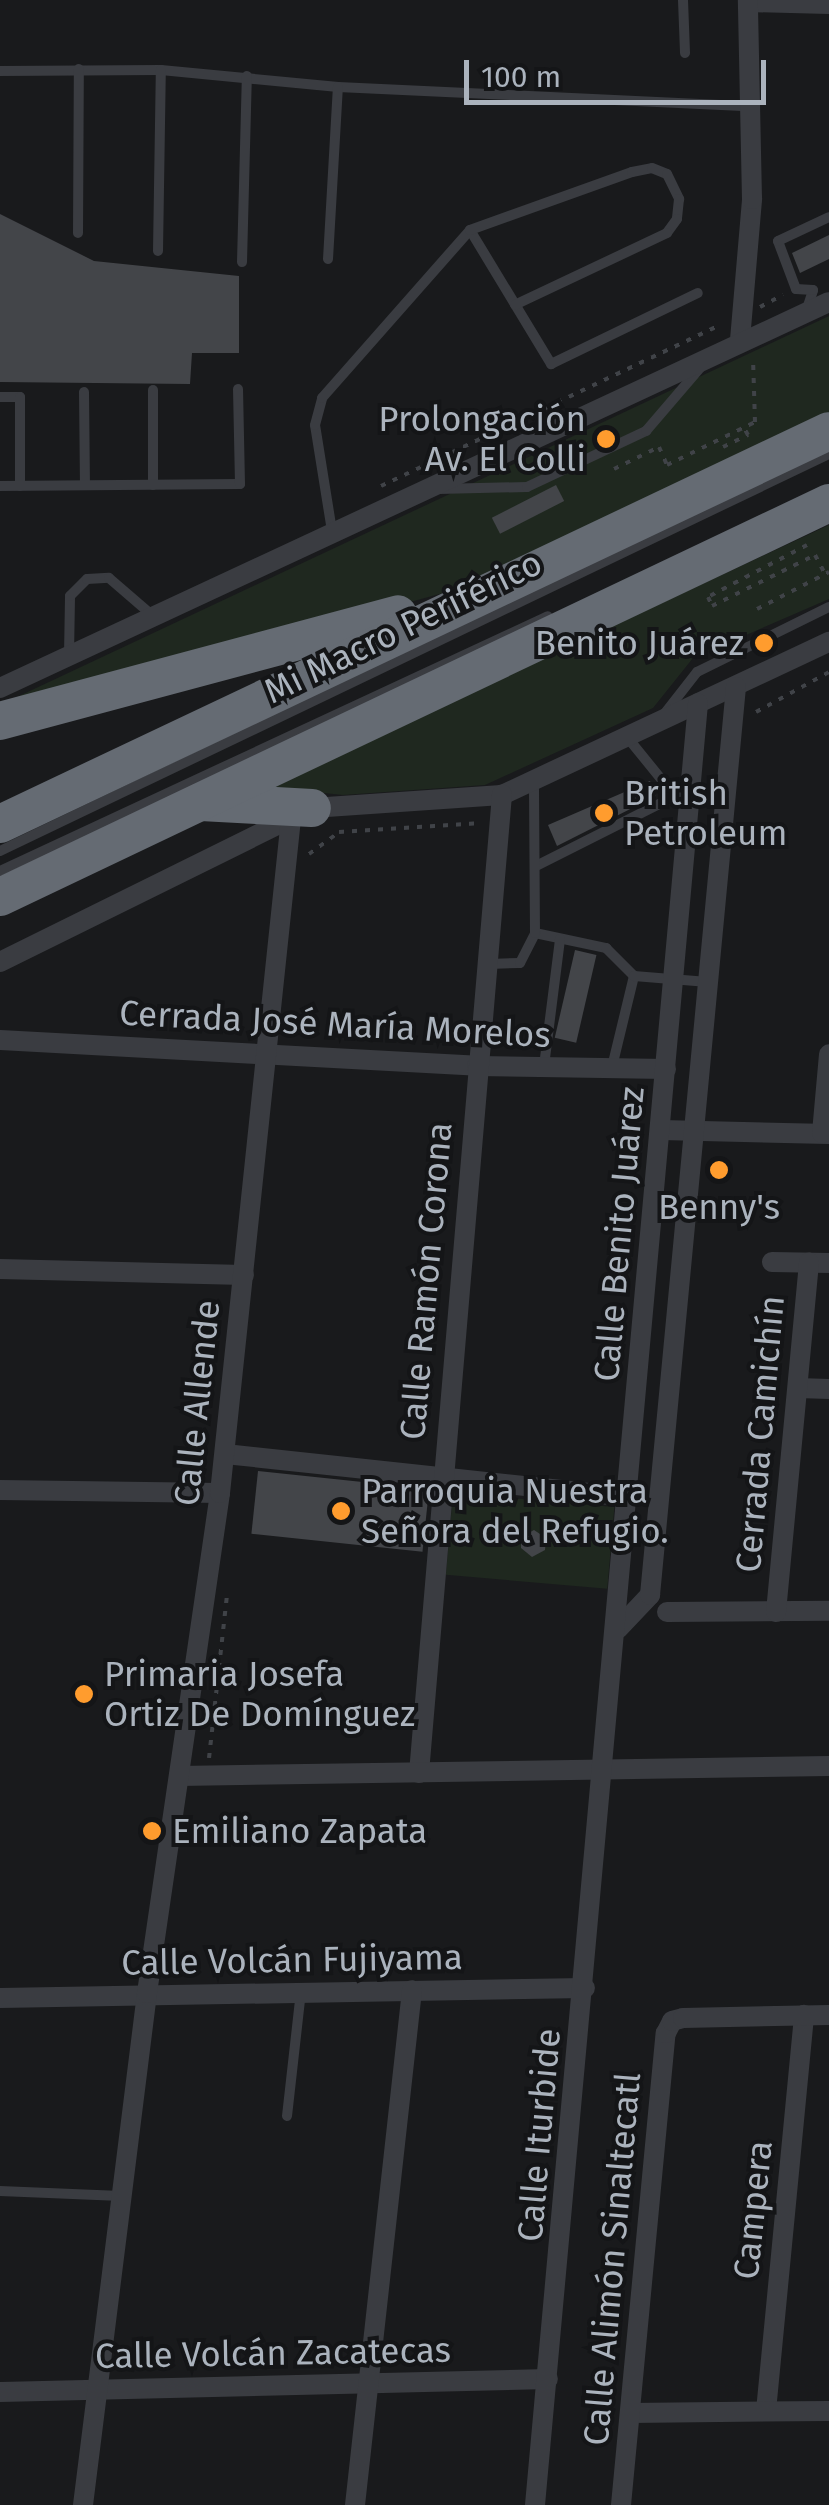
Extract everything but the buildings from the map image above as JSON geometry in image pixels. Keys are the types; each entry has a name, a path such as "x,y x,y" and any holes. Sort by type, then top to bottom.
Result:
{"highway":[{"path":"0,824 829,431"},
{"path":"0,897 829,503"},
{"path":"0,722 511,581"},
{"path":"199,802 302,813"}],"street":[{"path":"746,338 742,315 752,199 748,1 829,4"},
{"path":"0,688 153,616 330,522 422,489 829,302"},
{"path":"0,962 302,813 502,795 829,642"},
{"name":"Calle Benito Juárez","path":"618,1629 650,1594 736,686"},
{"name":"Calle Benito Juárez","path":"606,1771 674,979 683,792 698,703"},
{"name":"Calle Ramón Corona","path":"419,1773 440,1481 502,795"},
{"name":"Calle Allende","path":"84,2505 147,1994 220,1493 268,1053 302,813"},
{"name":"Cerrada José María Morelos","path":"0,1040 478,1066 666,1068"},
{"path":"661,1130 826,1134 829,1054"},
{"path":"772,1262 819,1263"},
{"name":"Cerrada Camichín","path":"776,1612 798,1388 819,1263"},
{"path":"0,1270 244,1275"},
{"path":"798,1388 829,1389"},
{"path":"225,1454 440,1481 629,1497"},
{"path":"0,1490 220,1493"},
{"path":"667,1612 829,1611"},
{"path":"179,1776 829,1766"},
{"name":"Calle Iturbide","path":"536,2505 606,1771"},
{"name":"Calle Volcán Fujiyama","path":"0,1998 585,1988"},
{"path":"355,2505 412,1990"},
{"path":"804,2015 829,2014"},
{"name":"Calle Alimón Sinaltecatl","path":"621,2505 672,2021 804,2015"},
{"name":"Campera","path":"766,2411 804,2015"},
{"name":"Calle Volcán Zacatecas","path":"0,2392 548,2380"},
{"path":"630,2413 829,2411"}],"lane":[{"path":"683,0 685,53"},
{"path":"78,233 79,70"},
{"path":"0,71 162,70 338,87 748,106"},
{"path":"158,251 162,70"},
{"path":"242,262 247,76"},
{"path":"328,259 338,87"},
{"path":"330,522 315,426 322,398 470,230 632,172 652,168 667,174 678,200 677,220 667,233 515,304"},
{"path":"806,312 814,290 796,289 778,241 829,217"},
{"path":"470,230 551,364 698,293"},
{"path":"422,489 527,487 646,431 714,352"},
{"path":"0,486 240,484 238,389"},
{"path":"153,390 153,485"},
{"path":"84,392 85,485"},
{"path":"0,397 20,396 20,486"},
{"name":"Mi Macro Periférico","path":"0,850 829,454"},
{"path":"759,519 829,486"},
{"path":"69,656 70,596 87,579 109,578 153,616"},
{"path":"658,722 697,672 829,607"},
{"name":"Mi Macro Periférico","path":"0,871 399,680 564,609"},
{"path":"538,865 683,792 626,736"},
{"path":"487,964 520,963 536,933 534,780"},
{"path":"536,933 606,948 634,976 708,982"},
{"path":"544,1067 560,940"},
{"path":"612,1067 634,976"},
{"path":"287,2116 302,1992"},
{"path":"0,2192 121,2196"}],"path":[{"path":"330,522 578,388 796,289"},
{"path":"614,468 659,447 667,464 756,422 746,338"},
{"path":"552,456 583,441"},
{"path":"757,609 827,573 814,555 712,606 708,597 808,548"},
{"path":"749,716 829,672"},
{"path":"308,855 339,832 500,818"},
{"path":"207,1776 228,1588"}],"shaded area":[{"path":"829,316 829,416 465,587 0,714 0,705"},
{"path":"829,525 829,599 693,658 653,708 485,785 343,795 267,787"},
{"path":"453,1493 614,1507 607,1589 446,1575"}],"place":[{"name":"Prolongación Av. El Colli","path":"606,439"},
{"name":"Benito Juárez","path":"764,643"},
{"name":"British Petroleum","path":"604,813"},
{"name":"Benny's","path":"719,1170"},
{"name":"Parroquia Nuestra Señora del Refugio.","path":"341,1511"},
{"name":"Primaria Josefa Ortiz De Domínguez","path":"84,1694"},
{"name":"Emiliano Zapata","path":"152,1831"}]}
